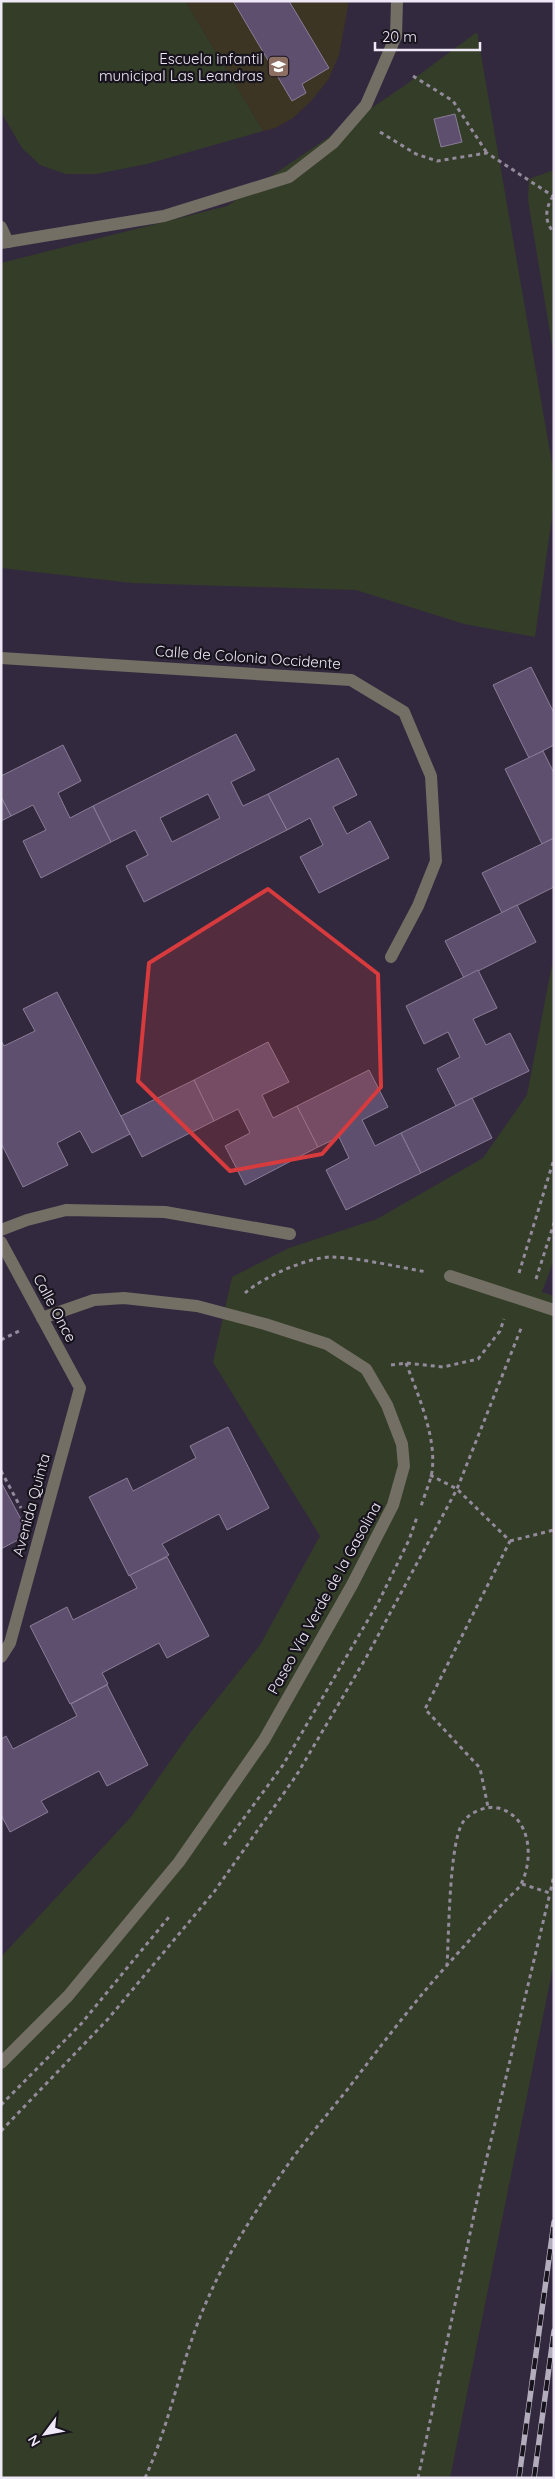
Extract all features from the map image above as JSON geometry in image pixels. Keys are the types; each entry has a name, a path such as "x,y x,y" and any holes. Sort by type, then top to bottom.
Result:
{"street":[{"path":"1,227 4,242 164,216 289,177 333,143 366,105 396,36 397,1"},
{"name":"Calle de Colonia Occidente","path":"1,658 351,680 404,712 431,776 436,861 418,906 391,957"},
{"path":"1,1230 27,1220 66,1210 165,1212 290,1234"},
{"name":"Calle Once","path":"1,1242 80,1388"},
{"path":"450,1276 554,1310"},
{"name":"Paseo Vía Verde de la Gasolina","path":"1,2064 68,1996 179,1862 264,1740 352,1585 393,1505 404,1466 402,1444 387,1405 366,1369 328,1344 197,1306 124,1298 94,1300 42,1318"},
{"name":"Avenida Quinta","path":"1,1657 10,1643 80,1388"}],"path":[{"path":"413,76 453,100 486,153 553,196 546,214 548,223 554,233"},
{"path":"380,132 416,154 436,161 486,153"},
{"path":"233,1315 239,1298 253,1285 301,1263 331,1257 450,1276"},
{"path":"404,1466 431,1475 457,1489 510,1541"},
{"path":"488,1807 480,1768 425,1710 510,1541 554,1530"},
{"path":"145,2478 155,2456 181,2370 209,2296 246,2227 295,2156 447,1965 522,1884 528,1856 526,1831 512,1814 498,1808 488,1807 476,1812 463,1822 455,1844 447,1965"},
{"path":"418,2478 481,2182 554,1875"},
{"path":"522,1884 550,1893"}],"highlighted area":[{"path":"268,889 378,974 381,1087 322,1154 230,1171 138,1081 149,963"}],"shaded area":[{"name":"Escuela infantil municipal Las Leandras","path":"185,1 349,1 339,55 328,80 311,101 293,118 275,128 263,131"}],"green space":[{"path":"1,1 185,1 263,131 147,164 96,174 66,174 40,165 22,148 1,112"},
{"path":"477,32 554,475 554,503 535,637 464,624 356,590 132,583 1,568 1,263 227,206 404,86"},
{"path":"554,170 554,357 528,200 529,179"},
{"path":"554,954 554,1260 542,1292 554,1296 554,1962 450,2478 1,2478 1,1957 131,1817 190,1733 260,1645 320,1536 213,1362 232,1277 289,1248 377,1219 483,1158 527,1095"}],"building":[{"path":"233,1 289,1 329,68 302,84 306,93 292,101"},
{"path":"455,114 462,142 441,147 434,119"},
{"path":"531,667 554,713 554,745 529,758 493,685"},
{"path":"236,734 255,770 231,782 243,806 268,794 287,830 144,902 126,866 148,855 135,830 111,842 93,806","holes":["208,794 220,818 172,842 160,818"]},
{"path":"63,745 81,781 58,793 70,818 93,806 111,842 41,878 23,841 46,830 33,805 11,816 1,797 1,776"},
{"path":"543,751 554,773 554,838 542,844 505,769"},
{"path":"338,758 357,795 333,807 347,834 370,821 389,858 319,893 300,857 323,845 310,818 287,830 268,794"},
{"path":"1,797 11,816 1,821"},
{"path":"554,838 554,887 502,913 482,873"},
{"path":"517,905 536,942 464,978 445,941"},
{"path":"478,970 497,1008 473,1019 486,1045 510,1033 529,1071 456,1106 437,1069 460,1057 448,1032 424,1044 406,1006"},
{"path":"57,992 130,1134 92,1153 80,1131 57,1143 68,1165 23,1187 1,1143 1,1041 4,1046 35,1031 23,1009"},
{"path":"268,1042 289,1082 262,1095 273,1118 297,1106 318,1147 245,1185 225,1146 250,1133 238,1109 214,1121 194,1080"},
{"path":"369,1070 388,1107 362,1120 375,1146 401,1133 421,1173 346,1210 326,1170 349,1158 339,1137 318,1147 297,1106"},
{"path":"194,1080 214,1121 142,1157 121,1116"},
{"path":"472,1098 492,1138 421,1173 401,1133"},
{"path":"228,1427 269,1508 227,1530 219,1514 162,1544 169,1555 129,1576 89,1497 127,1478 133,1491 196,1458 190,1446"},
{"path":"1,1482 29,1534 1,1549"},
{"path":"167,1557 209,1636 167,1658 159,1643 102,1673 108,1684 70,1704 30,1626 67,1607 73,1620 137,1588 130,1575"},
{"path":"107,1685 148,1765 107,1786 99,1771 41,1801 48,1812 10,1832 1,1815 1,1739 6,1736 13,1749 77,1716 71,1704"}],"railway":[{"path":"519,2478 554,2222"},
{"path":"534,2478 554,2331"}],"place":[{"name":"Escuela infantil municipal Las Leandras","path":"279,67"}]}
